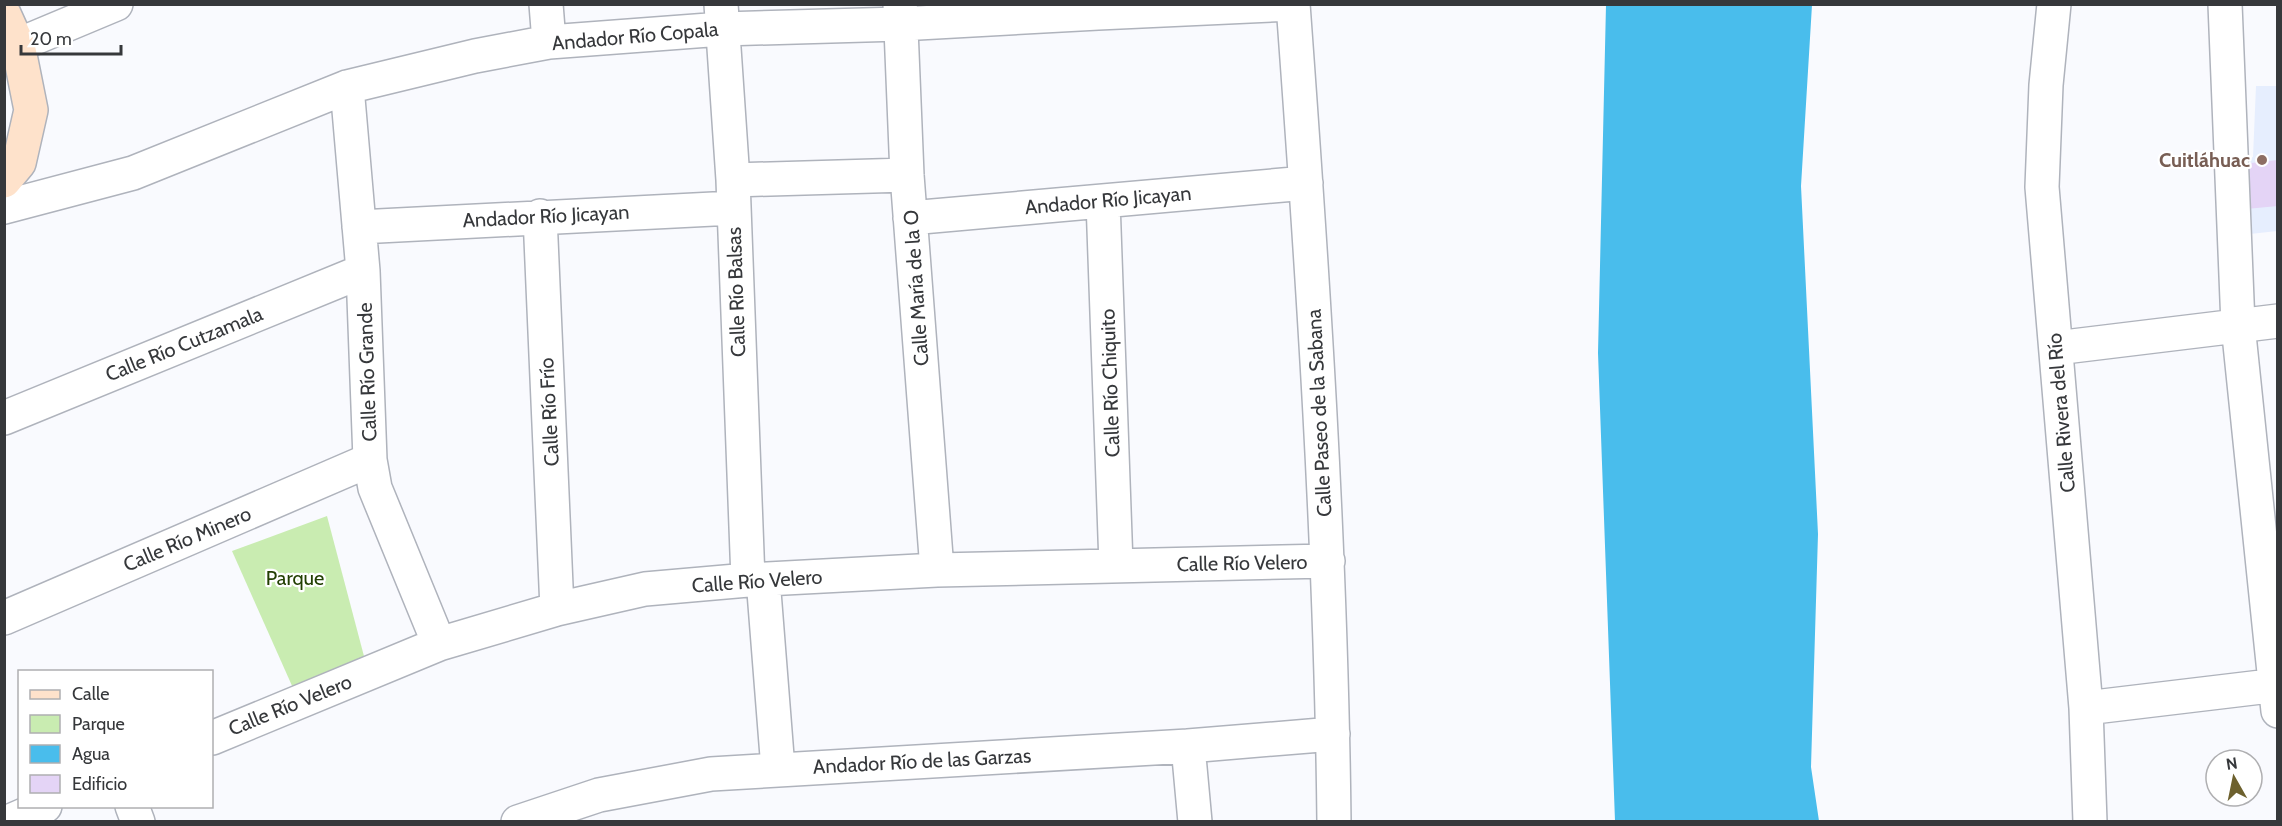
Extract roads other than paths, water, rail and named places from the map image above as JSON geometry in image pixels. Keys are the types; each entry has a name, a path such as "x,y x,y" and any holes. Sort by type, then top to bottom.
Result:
{"main road":[{"path":"4,14 18,45 31,110 19,163 4,181"}],"street":[{"path":"18,45 116,4"},
{"path":"546,4 549,42"},
{"name":"Andador Río Copala","path":"4,207 132,173 347,87 475,56 549,42 722,17 1292,4"},
{"name":"Calle Paseo de la Sabana","path":"1292,4 1306,183 1328,561 1334,822"},
{"name":"Calle Rivera del Río","path":"2054,4 2046,85 2042,187 2086,708 2090,822"},
{"path":"2086,708 2277,694 2267,513 2238,324 2225,4"},
{"name":"Calle María de la O","path":"900,14 907,175 937,570"},
{"name":"Calle Río Balsas","path":"722,17 755,580 778,769"},
{"name":"Calle Río Grande","path":"347,87 363,271 370,460 375,488 439,644"},
{"name":"Andador Río Jicayan","path":"359,226 540,216 907,175"},
{"name":"Andador Río Jicayan","path":"910,218 1306,183"},
{"name":"Calle Río Chiquito","path":"1103,201 1116,565"},
{"name":"Calle Río Frío","path":"540,216 557,609"},
{"name":"Calle Río Cutzamala","path":"4,418 363,271"},
{"path":"2056,348 2277,321"},
{"name":"Calle Río Minero","path":"4,618 370,460"},
{"name":"Calle Río Velero","path":"213,738 439,644 557,609 645,589 755,580 937,570 1328,561"},
{"name":"Andador Río de las Garzas","path":"518,822 611,793 711,774 1188,746 1333,734"},
{"path":"1188,746 1195,822"},
{"path":"8,822 43,808"},
{"path":"132,808 138,822"}],"water":[{"path":"1606,5 1812,5 1801,186 1818,534 1811,767 1819,821 1615,821 1598,353"}],"place":[{"name":"Cuitláhuac","path":"2262,160"}],"park label":[{"name":"Parque","path":"295,578"}]}
